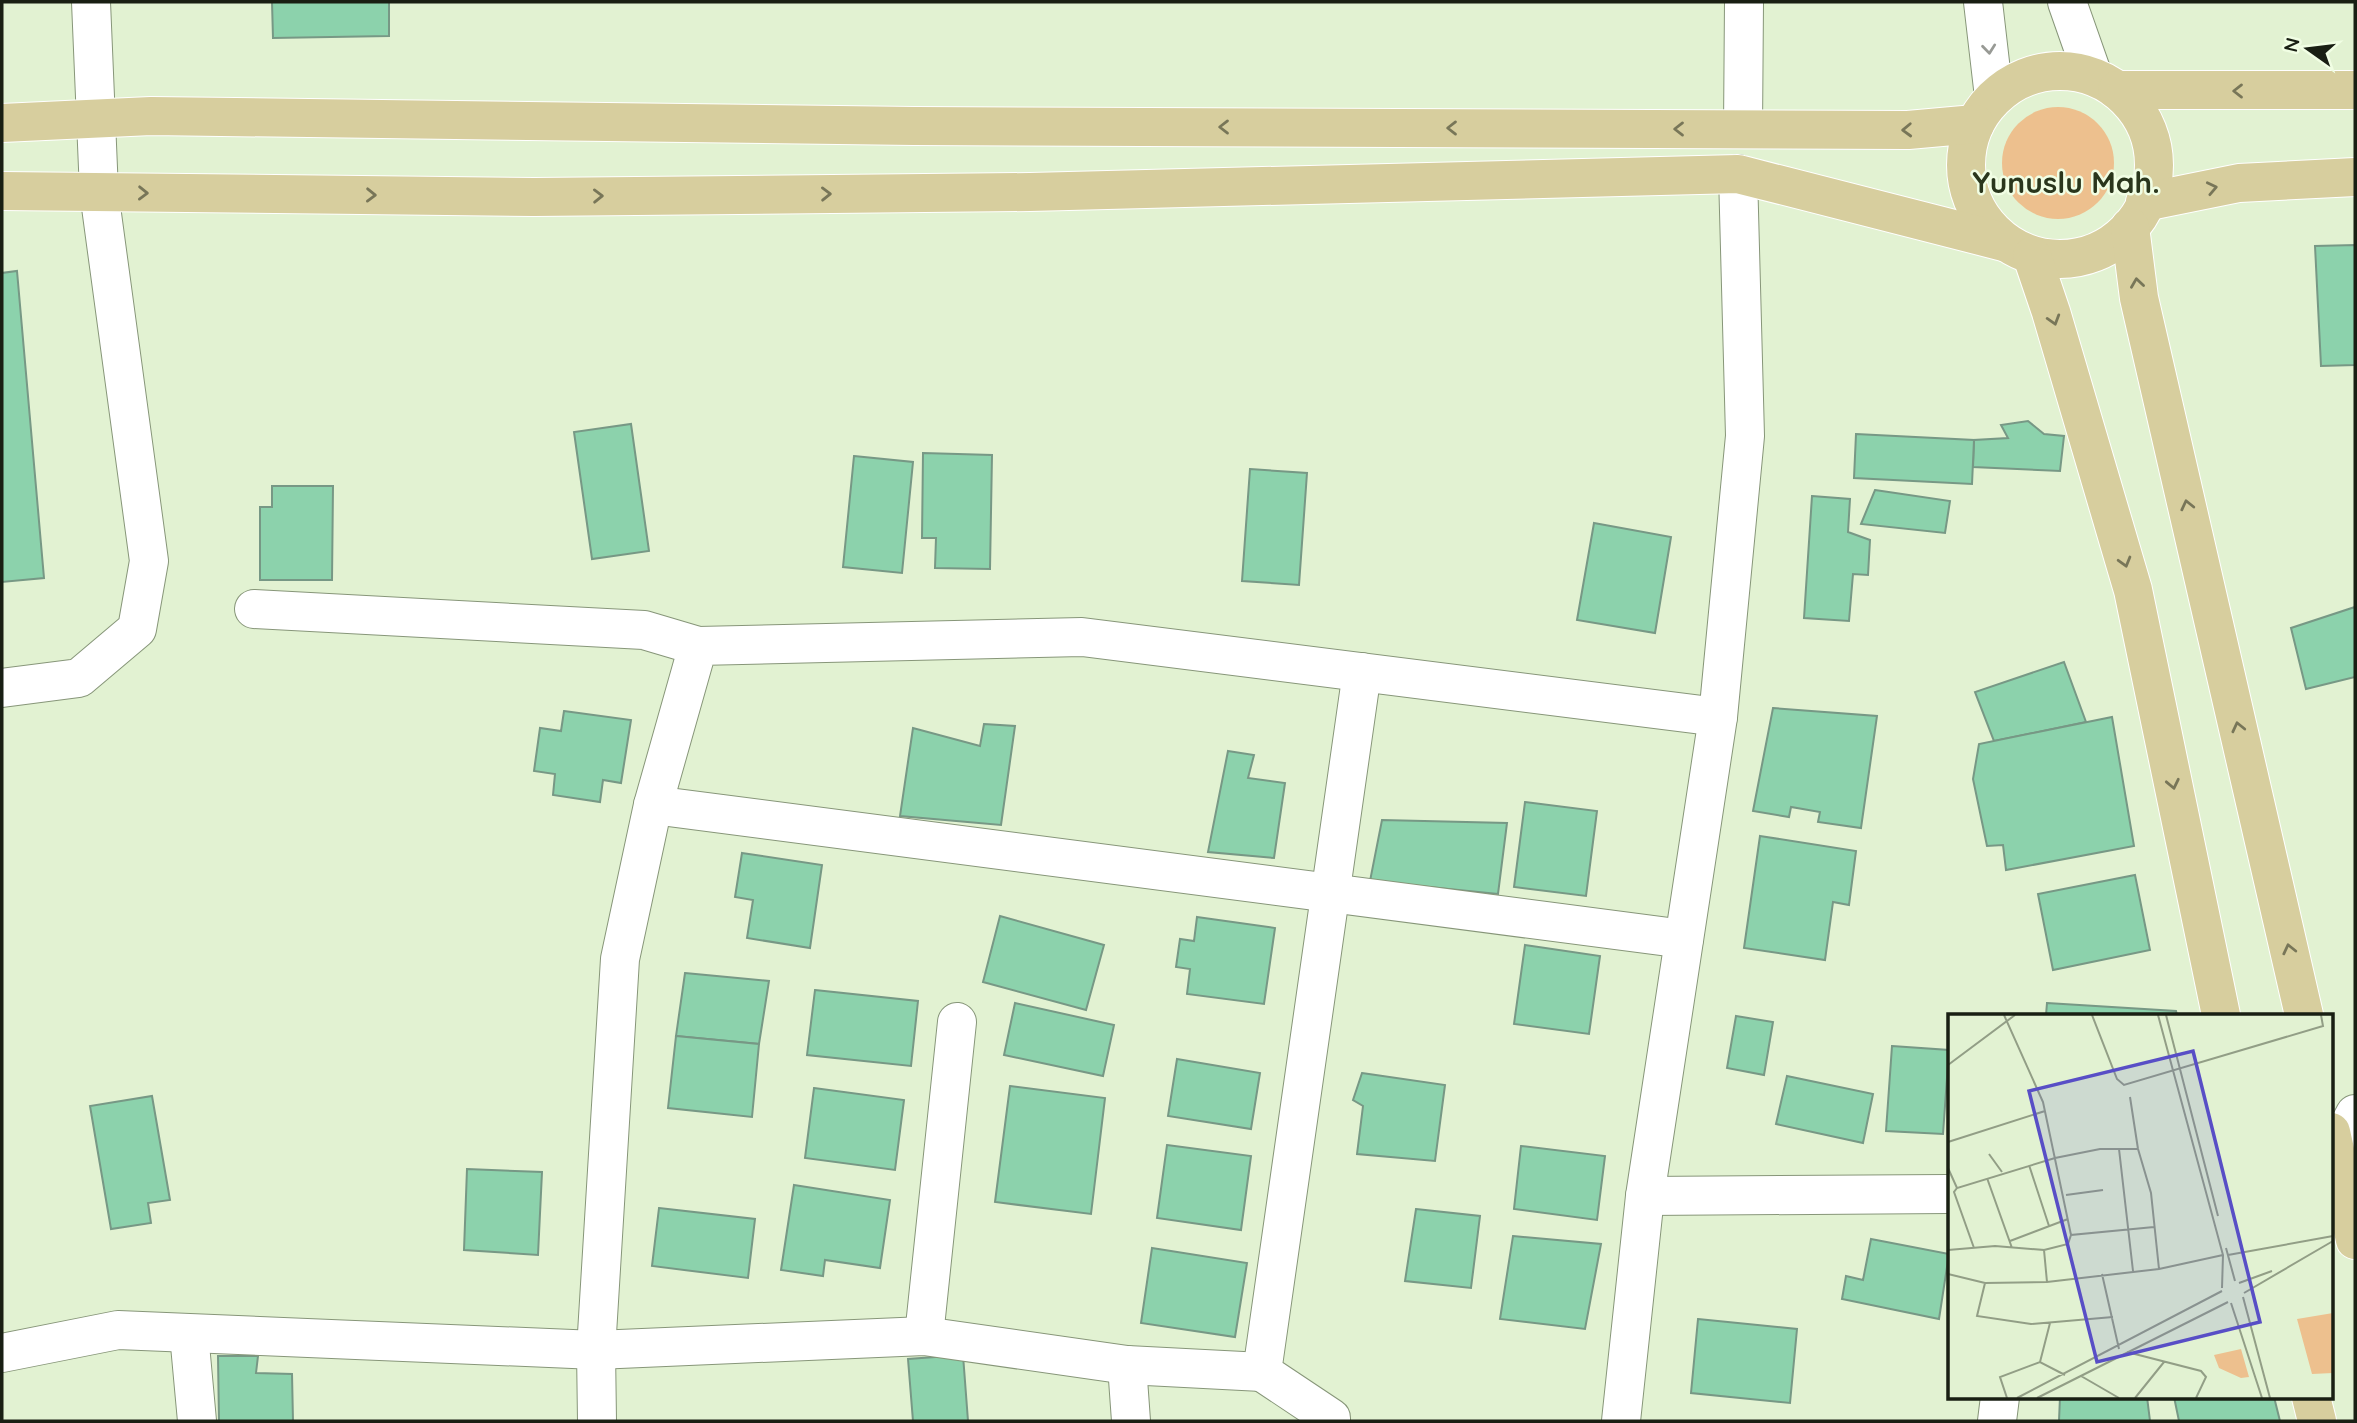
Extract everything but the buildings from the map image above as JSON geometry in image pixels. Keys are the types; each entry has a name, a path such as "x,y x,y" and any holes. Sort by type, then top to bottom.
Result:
{"main road":[{"path":"2221,1014 2133,590 2051,312 2018,249 1981,218 1968,188 1966,156 1984,110 2016,81 2041,73 2067,71 2105,83 2355,90"},
{"path":"2,191 534,197 989,192 1738,174 2063,260 2093,254 2119,239 2138,214 2151,190 2154,162 2150,135 2136,110 2105,83"},
{"path":"2,124 151,116 914,126 1908,130 1984,110"},
{"path":"2138,214 2239,183 2355,177"},
{"path":"2138,214 2142,312 2304,1014"},
{"path":"2333,1141 2345,1224"},
{"path":"2311,1398 2318,1421"}],"street":[{"path":"2,688 79,678 137,629 149,561 99,192 91,2"},
{"path":"1743,129 1744,2"},
{"path":"1983,2 1984,110"},
{"path":"2067,2 2105,83"},
{"path":"1621,1421 1645,1196 1718,717 1745,436 1738,174"},
{"path":"254,609 644,630 698,646 1082,637 1718,717"},
{"path":"597,1421 596,1350 620,959 653,805 698,646"},
{"path":"1262,1372 1328,893 1362,672"},
{"path":"653,805 1684,939"},
{"path":"924,1336 957,1022"},
{"path":"2333,1141 2355,1114"},
{"path":"1645,1196 1948,1194"},
{"path":"2,1353 118,1330 596,1350 924,1336 1127,1365 1262,1372 1331,1421"},
{"path":"189,1334 197,1421"},
{"path":"1127,1365 1131,1421"},
{"path":"1997,1421 2000,1398"}],"shaded area":[{"path":"2058,107 2079,111 2098,123 2110,142 2114,163 2110,184 2098,203 2079,215 2058,219 2037,215 2018,203 2006,184 2002,163 2006,142 2018,123 2037,111"}],"district":[{"name":"Yunuslu Mah.","path":"2066,182"}]}
